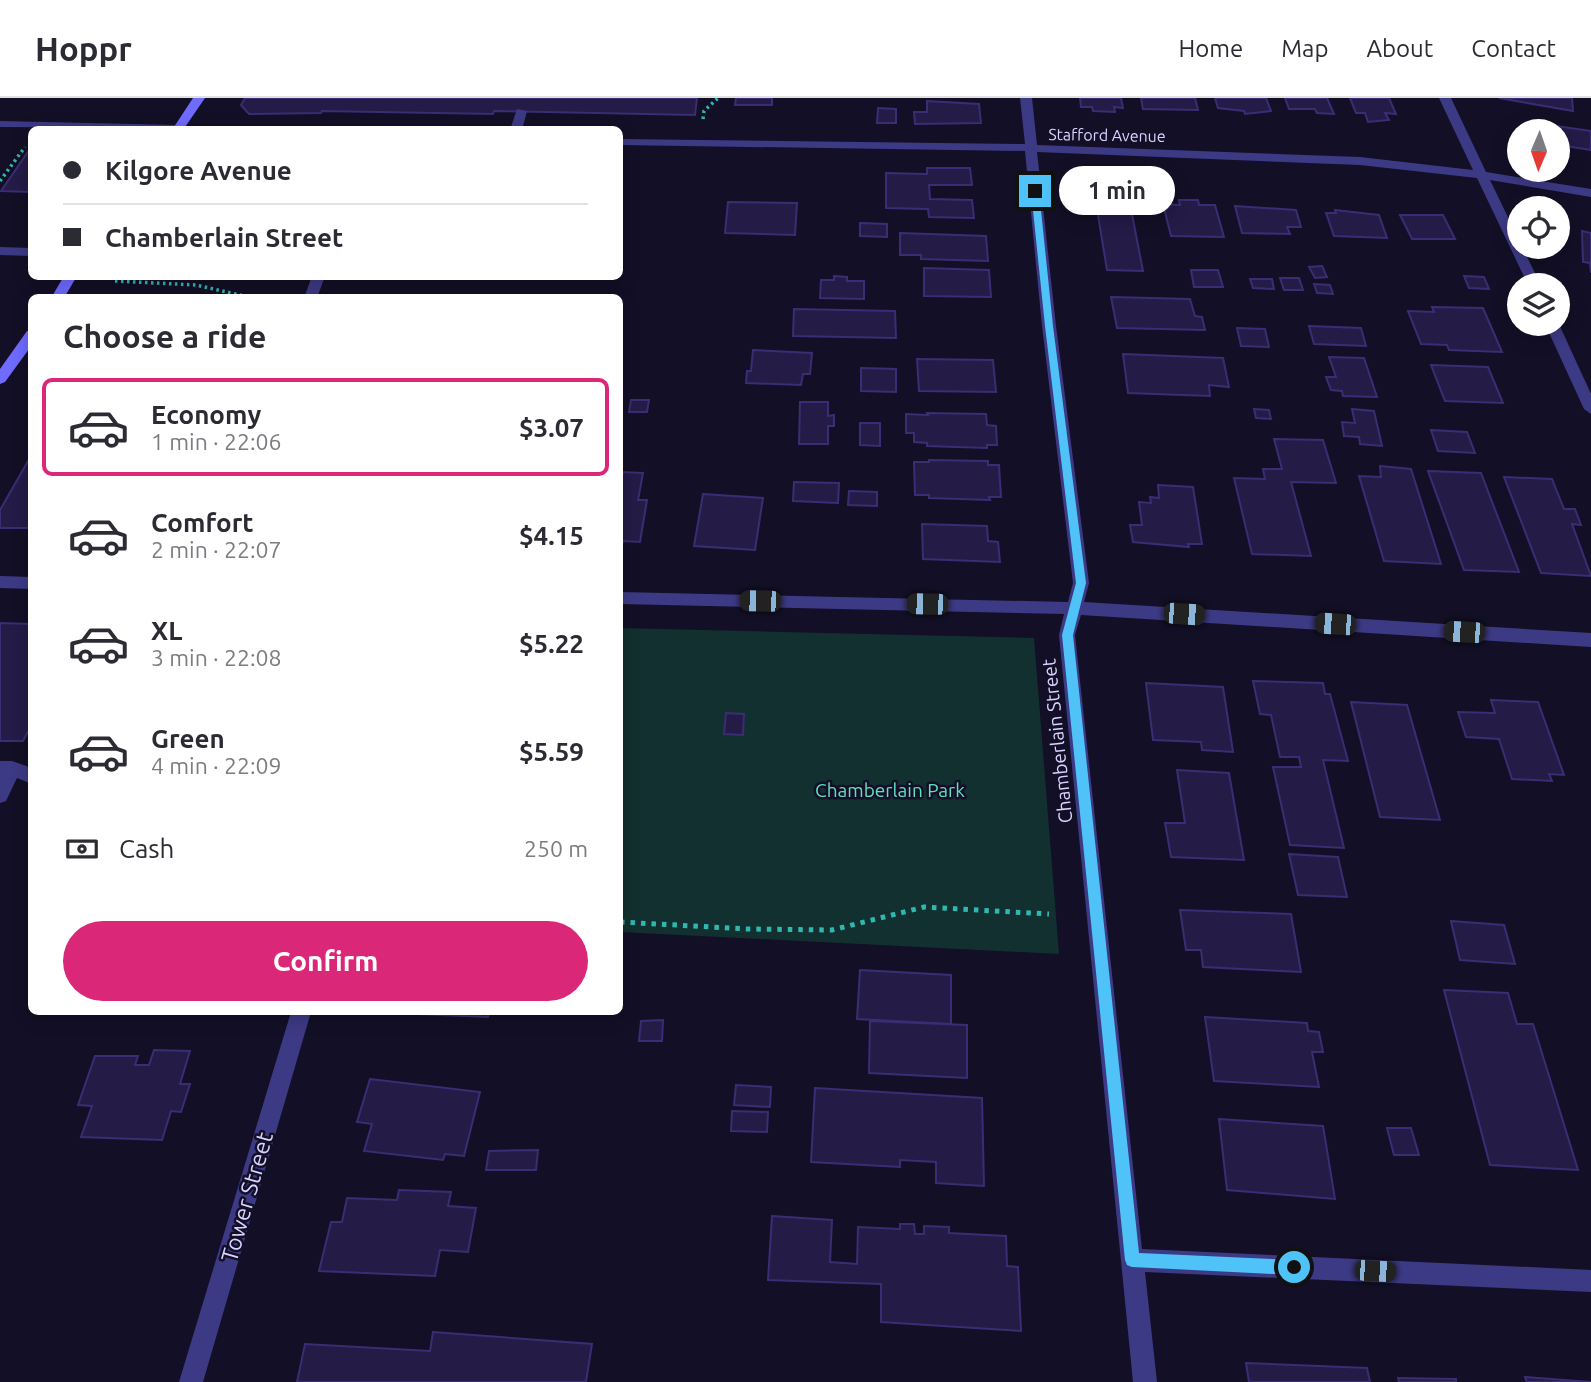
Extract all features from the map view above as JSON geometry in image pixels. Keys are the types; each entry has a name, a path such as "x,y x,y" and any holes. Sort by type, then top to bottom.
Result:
{"main road":[{"path":"183,126 199,98"},
{"path":"0,379 28,340"}],"street":[{"name":"Chamberlain Street","path":"1026,98 1049,326 1081,583 1077,607 1067,635 1145,1382"},
{"path":"1445,98 1528,273"},
{"path":"517,126 521,111"},
{"path":"0,124 72,126"},
{"name":"Stafford Avenue","path":"623,142 1032,149 1360,161 1483,175 1591,193"},
{"path":"0,251 28,252"},
{"path":"1558,336 1591,409"},
{"path":"0,582 28,583"},
{"path":"623,598 1077,607 1591,640"},
{"path":"0,794 6,769 28,774"},
{"name":"Tower Street","path":"191,1382 300,1015"},
{"path":"1132,1260 1591,1281"}],"path":[{"path":"0,181 28,143"},
{"path":"115,281 196,285 235,294"},
{"path":"623,922 748,929 832,930 924,907 1049,914"}],"green space":[{"name":"Chamberlain Park","path":"623,628 1034,638 1059,954 623,932"}],"building":[{"path":"245,98 697,98 695,115 494,111 493,114 322,111 249,114 241,105"},
{"path":"736,98 772,98 772,105 735,105"},
{"path":"1080,98 1121,98 1123,108 1114,107 1115,112 1093,111 1092,107 1081,107"},
{"path":"1141,98 1195,98 1198,110 1143,109"},
{"path":"1215,98 1266,98 1271,111 1245,114 1244,111 1218,108"},
{"path":"1285,98 1327,98 1334,114 1317,113 1315,109 1289,109"},
{"path":"1350,98 1389,98 1396,114 1385,113 1389,120 1368,122 1365,113 1356,113"},
{"path":"1499,98 1572,98 1573,111"},
{"path":"927,101 979,104 981,123 915,124 914,112 927,112"},
{"path":"878,108 896,109 896,123 877,123"},
{"path":"1570,128 1591,131 1591,150 1570,147"},
{"path":"28,152 28,192 1,191"},
{"path":"927,168 970,168 972,185 929,185 930,199 972,200 974,218 929,217 928,209 886,208 886,173 927,174"},
{"path":"1179,200 1198,200 1199,205 1215,205 1224,237 1171,236 1163,204 1180,205"},
{"path":"728,202 797,203 795,235 725,233"},
{"path":"1096,203 1130,204 1143,271 1107,270"},
{"path":"1235,206 1296,210 1301,227 1287,227 1290,234 1242,233"},
{"path":"1335,210 1379,215 1387,238 1334,236 1326,213 1336,213"},
{"path":"1400,215 1443,215 1455,239 1412,239"},
{"path":"860,223 887,224 887,237 860,236"},
{"path":"1582,231 1591,233 1591,273 1590,263 1583,262"},
{"path":"900,233 986,236 988,261 921,259 921,255 900,255"},
{"path":"1322,266 1327,277 1315,278 1309,267"},
{"path":"924,268 989,270 991,297 924,296"},
{"path":"1191,270 1218,270 1223,287 1194,287"},
{"path":"834,276 847,277 847,281 864,281 864,299 820,298 821,280 834,280"},
{"path":"1464,276 1484,277 1489,289 1469,288"},
{"path":"1280,278 1299,278 1303,290 1284,290"},
{"path":"1250,279 1272,279 1274,289 1253,288"},
{"path":"1314,284 1330,285 1333,294 1317,293"},
{"path":"1111,297 1190,299 1195,316 1202,317 1205,330 1117,328"},
{"path":"1432,307 1483,308 1502,352 1449,350 1447,345 1421,344 1408,311 1434,312"},
{"path":"794,309 895,311 896,338 793,336"},
{"path":"1309,326 1361,328 1366,346 1314,344"},
{"path":"1237,328 1265,329 1269,347 1241,346"},
{"path":"753,350 812,353 810,374 803,374 801,385 746,383 747,371 751,371"},
{"path":"1123,354 1223,358 1229,387 1209,385 1210,396 1128,393"},
{"path":"1329,357 1364,358 1377,397 1343,396 1342,391 1331,390 1326,377 1336,377"},
{"path":"917,359 993,360 996,392 919,391"},
{"path":"1431,365 1488,367 1503,403 1445,401"},
{"path":"861,368 896,369 896,392 861,391"},
{"path":"631,400 649,400 647,412 629,412"},
{"path":"800,402 828,402 828,416 834,415 834,426 828,426 828,444 799,444"},
{"path":"1254,409 1269,410 1271,419 1256,418"},
{"path":"1352,409 1374,411 1382,446 1360,444 1359,437 1344,436 1342,422 1355,423"},
{"path":"927,413 986,414 987,425 996,426 997,445 987,445 987,448 927,446 927,443 914,442 914,433 906,433 906,414 928,415"},
{"path":"860,423 880,423 880,446 860,445"},
{"path":"1431,430 1467,432 1475,453 1438,451"},
{"path":"1274,439 1323,440 1336,483 1291,482 1311,556 1252,554 1234,478 1265,479 1263,469 1282,469"},
{"path":"28,461 28,528 0,528 0,510"},
{"path":"988,461 988,465 999,465 1001,497 989,497 990,500 915,495 914,462"},
{"path":"1380,466 1411,469 1441,564 1384,561 1359,476 1381,477"},
{"path":"1428,471 1481,473 1519,572 1464,570"},
{"path":"623,472 643,473 638,500 647,500 640,542 623,541"},
{"path":"1504,477 1552,479 1564,509 1575,509 1581,525 1572,524 1591,576 1541,573"},
{"path":"794,482 839,483 838,503 793,501"},
{"path":"1158,485 1193,487 1202,544 1188,544 1189,547 1133,542 1130,525 1142,525 1139,502 1151,503 1150,497 1159,498"},
{"path":"849,491 877,492 877,506 848,505"},
{"path":"703,494 763,498 755,550 694,546"},
{"path":"922,524 987,526 988,541 998,542 1000,562 923,559"},
{"path":"0,623 28,624 28,732 23,741 0,741"},
{"path":"1253,681 1323,683 1325,694 1330,694 1348,761 1323,760 1344,848 1290,845 1273,767 1301,767 1299,757 1280,757 1271,715 1260,714"},
{"path":"1146,683 1223,687 1233,752 1202,750 1201,742 1153,740"},
{"path":"1491,700 1538,702 1564,775 1549,774 1552,781 1512,779 1499,739 1466,737 1458,712 1495,713"},
{"path":"1351,702 1407,705 1440,820 1380,817"},
{"path":"726,713 744,714 743,735 724,734"},
{"path":"1177,770 1229,773 1244,860 1171,857 1165,823 1185,823"},
{"path":"1289,854 1338,857 1347,897 1298,895"},
{"path":"1180,910 1291,914 1301,972 1203,967 1201,950 1186,950"},
{"path":"1451,921 1504,925 1515,964 1460,960"},
{"path":"860,970 951,975 951,1024 857,1019"},
{"path":"1444,990 1508,993 1517,1024 1533,1024 1578,1170 1490,1165"},
{"path":"441,1015 488,1015 488,1017"},
{"path":"1205,1017 1307,1023 1308,1031 1319,1032 1323,1052 1312,1052 1319,1087 1214,1081"},
{"path":"663,1020 662,1041 639,1041 641,1021"},
{"path":"870,1021 967,1025 967,1078 869,1073"},
{"path":"154,1050 190,1051 180,1084 190,1084 181,1112 171,1111 162,1140 81,1137 92,1106 78,1105 95,1056 138,1056 135,1065 149,1065"},
{"path":"370,1079 480,1092 464,1156 445,1154 443,1160 364,1151 372,1124 357,1122"},
{"path":"736,1085 771,1087 770,1107 734,1105"},
{"path":"815,1088 982,1098 984,1186 936,1183 936,1162 900,1160 900,1167 811,1162"},
{"path":"732,1111 768,1112 767,1132 731,1131"},
{"path":"1219,1119 1323,1126 1335,1199 1227,1190"},
{"path":"1387,1128 1411,1128 1419,1155 1394,1155"},
{"path":"538,1150 536,1170 486,1170 489,1151"},
{"path":"399,1190 451,1192 448,1206 476,1208 468,1252 440,1250 435,1276 319,1271 331,1222 342,1222 347,1198 397,1200"},
{"path":"772,1216 832,1220 830,1262 857,1264 858,1227 900,1229 900,1224 914,1224 915,1234 924,1234 924,1226 949,1227 949,1233 1006,1236 1007,1266 1018,1267 1021,1331 881,1322 881,1284 768,1280"},
{"path":"433,1332 592,1344 586,1382 297,1382 305,1344 430,1351"},
{"path":"1246,1363 1367,1368 1370,1382 1249,1382"},
{"path":"1525,1377 1591,1382 1527,1382"},
{"path":"1398,1378 1456,1379 1456,1382 1399,1382"}],"route":[{"path":"1035,191 1081,583 1077,607 1067,635 1132,1260 1294,1267"}]}
